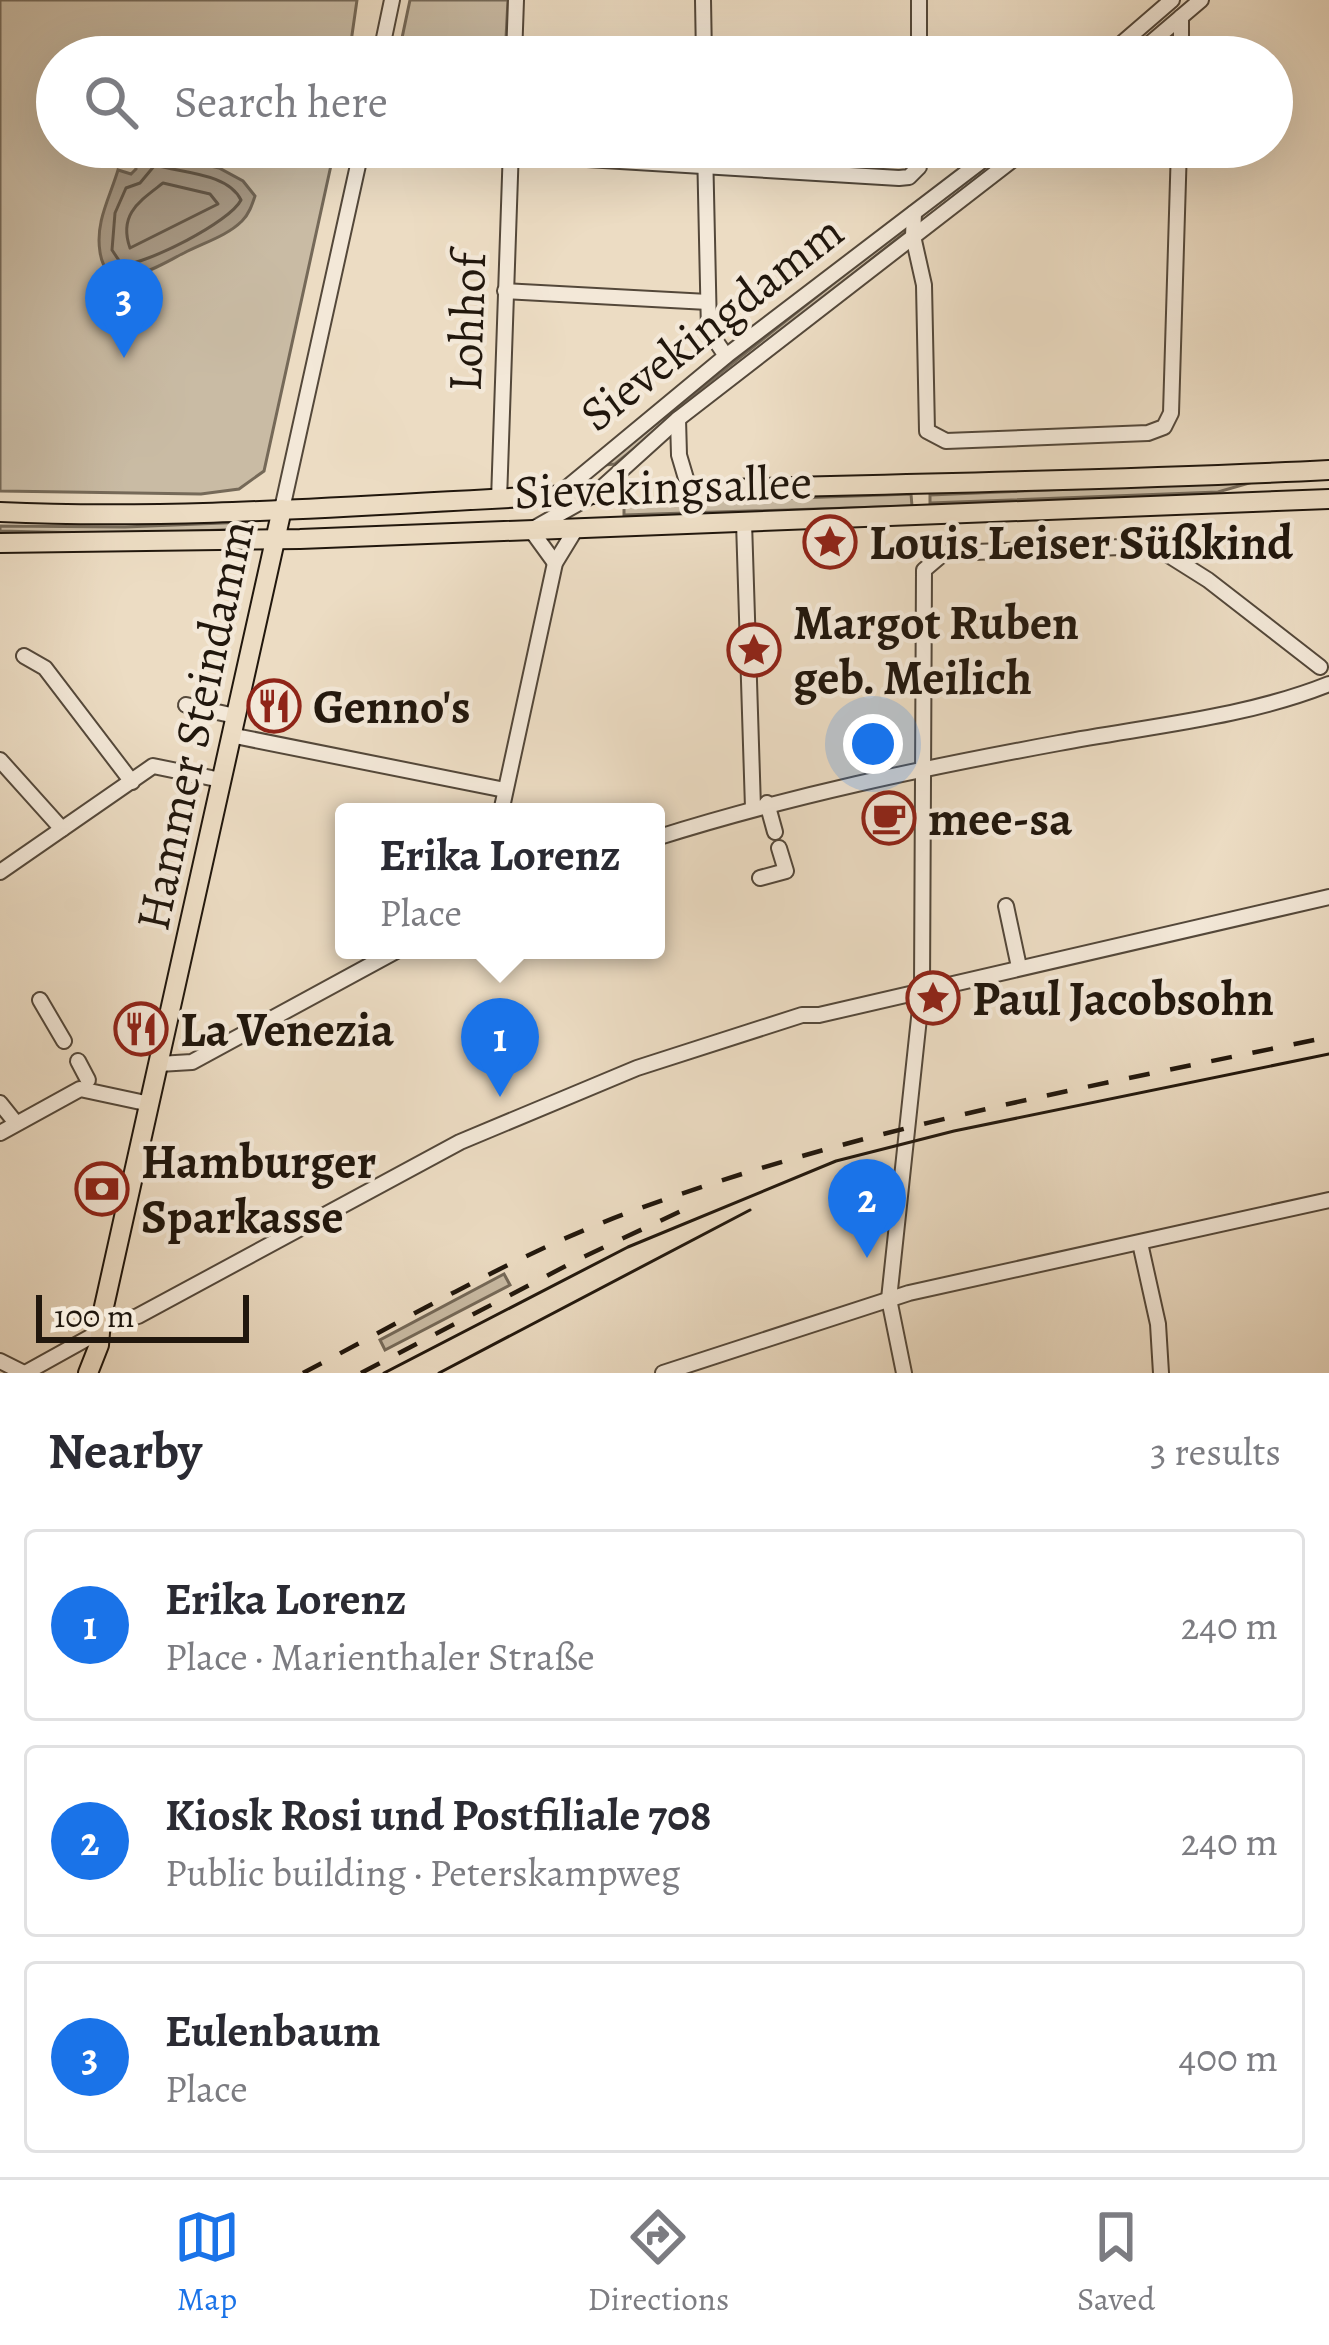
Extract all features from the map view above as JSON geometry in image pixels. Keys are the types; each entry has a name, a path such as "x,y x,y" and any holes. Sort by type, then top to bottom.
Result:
{"main road":[{"name":"Sievekingsallee","path":"0,512 281,509 1329,470"},
{"name":"Sievekingsallee","path":"0,543 275,540 1329,499"},
{"name":"Hammer Steindamm","path":"88,1373 99,1345 281,509"},
{"name":"Hammer Steindamm","path":"76,1373 101,1320"}],"street":[{"path":"384,36 392,0"},
{"path":"515,36 516,0"},
{"path":"703,0 704,36"},
{"path":"919,0 919,36"},
{"path":"1130,36 1172,0"},
{"path":"1159,36 1201,0"},
{"path":"1181,17 1181,36"},
{"name":"Hammer Steindamm","path":"281,509 357,168"},
{"name":"Lohhof","path":"499,500 509,168"},
{"path":"706,168 709,331 727,356"},
{"path":"724,168 899,178 919,168"},
{"name":"Sievekingdamm","path":"557,496 727,356 973,168"},
{"name":"Sievekingdamm","path":"531,530 595,494 678,419 1002,168"},
{"path":"913,236 924,285 928,431 946,441 1148,433 1164,427 1171,413 1178,168"},
{"name":"Sievekingdamm","path":"913,236 914,213"},
{"path":"505,290 708,302"},
{"name":"Sievekingsallee","path":"678,419 679,455 690,492"},
{"path":"744,522 760,805 785,871 760,878"},
{"path":"503,803 554,563 578,527"},
{"path":"531,530 554,563"},
{"path":"665,835 760,805 925,767 1272,705 1325,686 1325,666 1154,546 944,553 924,569 925,767 922,990 889,1300 904,1373"},
{"path":"25,656 45,668 131,782"},
{"path":"186,705 233,725 505,790"},
{"path":"0,760 62,829"},
{"path":"0,872 153,766 220,780"},
{"path":"101,1320 119,1322 138,1316 402,1171 576,1092 782,1021 1329,897"},
{"path":"1006,906 1019,968"},
{"path":"159,1064 192,1062 381,959"},
{"path":"40,1000 64,1041"},
{"path":"78,1061 88,1080"},
{"path":"0,1133 80,1089 149,1104"},
{"path":"0,1103 16,1123"},
{"path":"663,1373 721,1351 983,1275 1329,1200"},
{"path":"1140,1243 1158,1324 1161,1373"},
{"path":"0,1361 25,1373 90,1337"}],"shaded area":[{"path":"0,0 357,0 352,36 36,36 36,168 330,168 264,471 239,489 201,494 0,491"},
{"path":"410,0 508,0 506,36 402,36"},
{"path":"907,225 911,228 615,464 604,465"},
{"path":"1256,481 1218,492 930,503 930,495"},
{"path":"911,494 912,506 624,515 624,504"},
{"path":"247,522 246,529 124,534 0,531 0,526"},
{"path":"504,1274 510,1285 385,1350 380,1340"}],"water":[{"path":"219,168 243,181 255,196 242,221 229,231 149,270 124,277 105,267 100,230 118,170 131,174 136,169"}],"tram line":[{"path":"384,1373 628,1247 836,1161 954,1131 1329,1054"},
{"path":"439,1373 750,1210"}],"railway":[{"path":"303,1373 546,1247 716,1182 976,1111 1329,1037"},
{"path":"361,1373 696,1204"}],"place":[{"name":"Eulenbaum","path":"124,358"},
{"name":"Louis Leiser Süßkind","path":"830,542"},
{"name":"Margot Ruben geb. Meilich","path":"754,650"},
{"name":"Genno's","path":"274,706"},
{"name":"mee-sa","path":"889,818"},
{"name":"Paul Jacobsohn","path":"933,998"},
{"name":"La Venezia","path":"141,1029"},
{"name":"Erika Lorenz","path":"500,1097"},
{"name":"Hamburger Sparkasse","path":"102,1189"},
{"name":"Kiosk Rosi und Postfiliale 708","path":"867,1258"}]}
